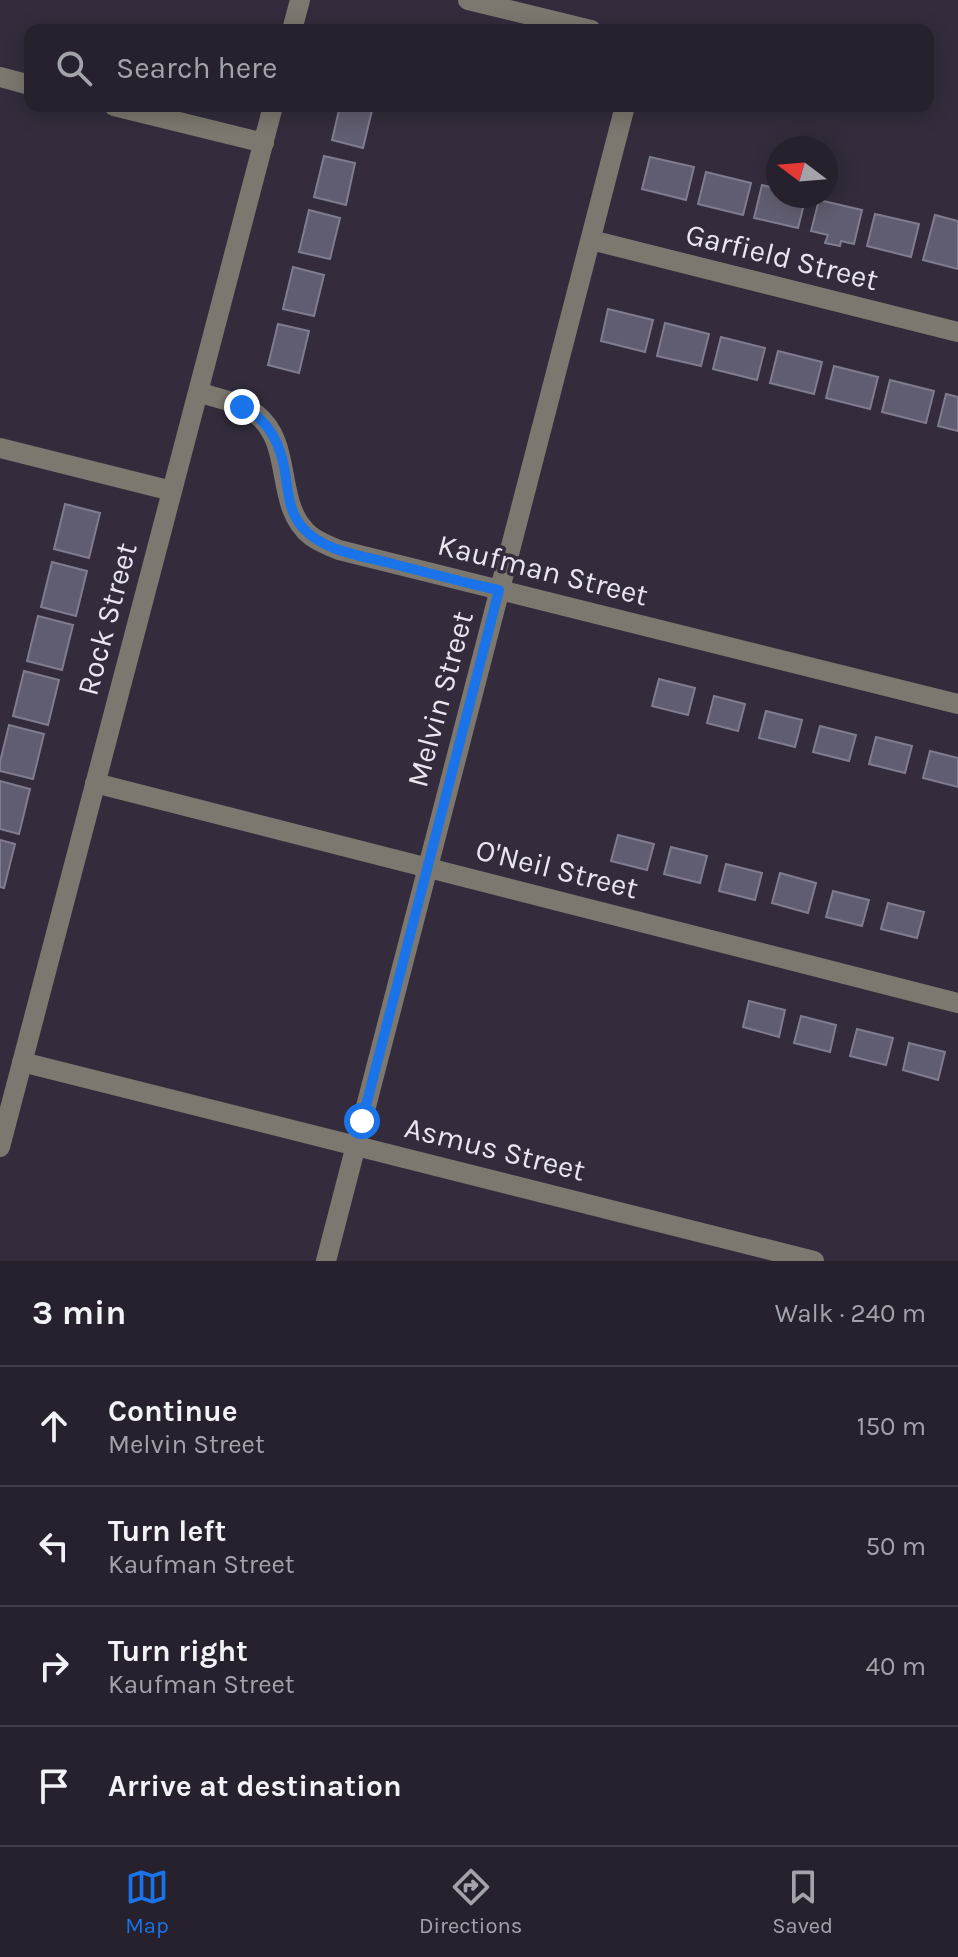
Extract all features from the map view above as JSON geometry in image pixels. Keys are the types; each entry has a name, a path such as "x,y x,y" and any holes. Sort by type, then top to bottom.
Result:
{"street":[{"path":"294,24 300,0"},
{"path":"468,0 565,24"},
{"path":"0,77 24,83"},
{"path":"138,112 264,143"},
{"name":"Rock Street","path":"0,1147 272,112"},
{"name":"Melvin Street","path":"326,1261 623,112"},
{"name":"Garfield Street","path":"591,240 958,332"},
{"name":"Kaufman Street","path":"198,392 242,407 265,422 282,458 292,510 302,528 313,538 339,550 958,704"},
{"path":"0,448 172,491"},
{"name":"O'Neil Street","path":"95,783 958,1003"},
{"name":"Asmus Street","path":"22,1062 814,1261"}],"building":[{"path":"339,112 372,112 363,148 332,140"},
{"path":"324,156 355,163 346,205 314,197"},
{"path":"650,157 694,167 686,200 642,189"},
{"path":"706,172 751,183 743,215 698,204"},
{"path":"762,185 766,186 766,208 803,208 798,228 754,218"},
{"path":"838,204 862,210 854,244 841,241 840,246 825,243 828,235 811,231 817,208 838,208"},
{"path":"309,210 340,218 330,259 299,252"},
{"path":"875,214 919,224 911,257 867,246"},
{"path":"935,215 958,221 958,269 923,260"},
{"path":"293,267 324,275 314,316 283,309"},
{"path":"608,309 653,320 645,352 601,341"},
{"path":"665,323 709,334 701,366 657,356"},
{"path":"278,324 309,331 299,373 268,365"},
{"path":"721,337 765,348 757,380 713,369"},
{"path":"778,351 822,362 814,394 770,383"},
{"path":"834,366 878,377 870,409 826,398"},
{"path":"890,380 934,391 926,423 882,412"},
{"path":"946,394 958,397 958,431 938,426"},
{"path":"65,504 100,513 89,558 54,549"},
{"path":"52,562 87,571 76,616 41,607"},
{"path":"38,616 73,625 62,670 27,661"},
{"path":"24,671 59,680 48,725 13,716"},
{"path":"659,679 695,688 688,715 652,706"},
{"path":"714,696 745,704 738,731 707,723"},
{"path":"766,711 802,720 795,747 759,738"},
{"path":"9,725 44,734 33,779 0,771"},
{"path":"820,726 856,735 849,761 813,752"},
{"path":"876,737 912,746 905,773 869,764"},
{"path":"930,751 958,758 958,787 923,778"},
{"path":"0,781 30,789 19,834 0,829"},
{"path":"618,835 654,844 647,870 611,861"},
{"path":"0,840 15,844 4,888 0,887"},
{"path":"671,847 707,856 700,883 664,874"},
{"path":"726,864 762,873 755,900 719,891"},
{"path":"780,873 816,883 808,913 772,903"},
{"path":"833,891 869,900 862,926 826,917"},
{"path":"888,903 924,912 917,938 881,929"},
{"path":"749,1001 785,1010 779,1037 743,1027"},
{"path":"801,1016 836,1025 830,1052 794,1043"},
{"path":"857,1029 893,1038 886,1065 850,1056"},
{"path":"909,1043 945,1052 938,1080 903,1070"}],"route":[{"path":"242,407 265,422 282,458 295,518 313,538 339,550 499,590 362,1121"}]}
